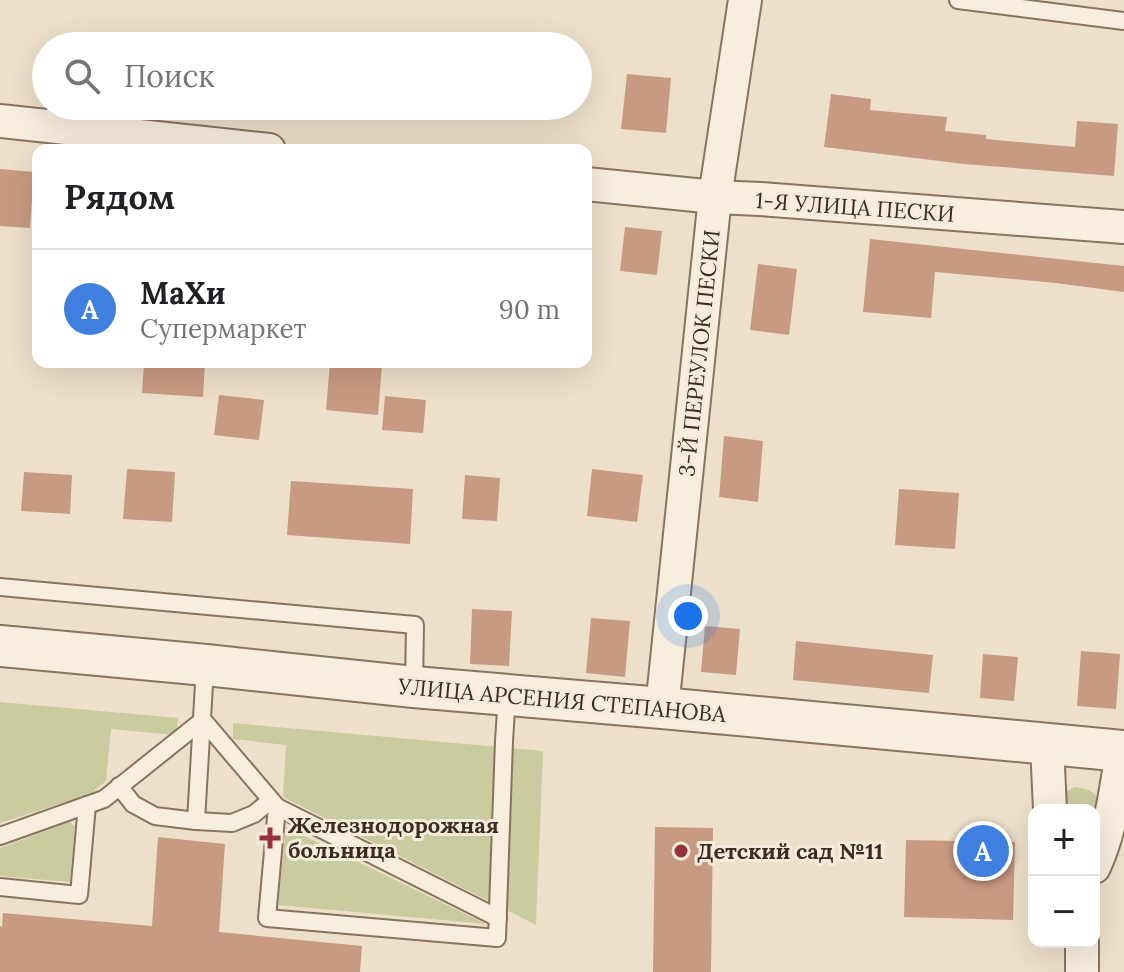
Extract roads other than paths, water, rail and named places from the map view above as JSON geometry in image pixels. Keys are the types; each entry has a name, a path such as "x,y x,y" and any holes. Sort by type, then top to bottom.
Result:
{"street":[{"name":"3-Й ПЕРЕУЛОК ПЕСКИ","path":"662,708 715,197 745,0"},
{"path":"0,121 213,144"},
{"name":"1-Я УЛИЦА ПЕСКИ","path":"592,185 715,197 1124,227"},
{"name":"УЛИЦА АРСЕНИЯ СТЕПАНОВА","path":"0,646 1123,751"},
{"path":"1047,744 1050,804"},
{"path":"1100,854 1114,808 1123,751"},
{"path":"1082,948 1082,972"}],"lane":[{"path":"958,0 1124,21"},
{"path":"0,587 415,625 414,687"},
{"path":"196,821 206,665"},
{"path":"274,803 267,918 497,938 507,695"},
{"path":"0,836 104,799 203,720"},
{"path":"203,720 274,803 498,918"},
{"path":"119,786 133,804 155,816 196,821 232,823 274,803"},
{"path":"0,887 79,895 87,805"}],"place":[{"name":"Железнодорожная больница","path":"270,838"},
{"name":"Детский сад №11","path":"681,851"},
{"name":"МаХи","path":"983,851"}]}
